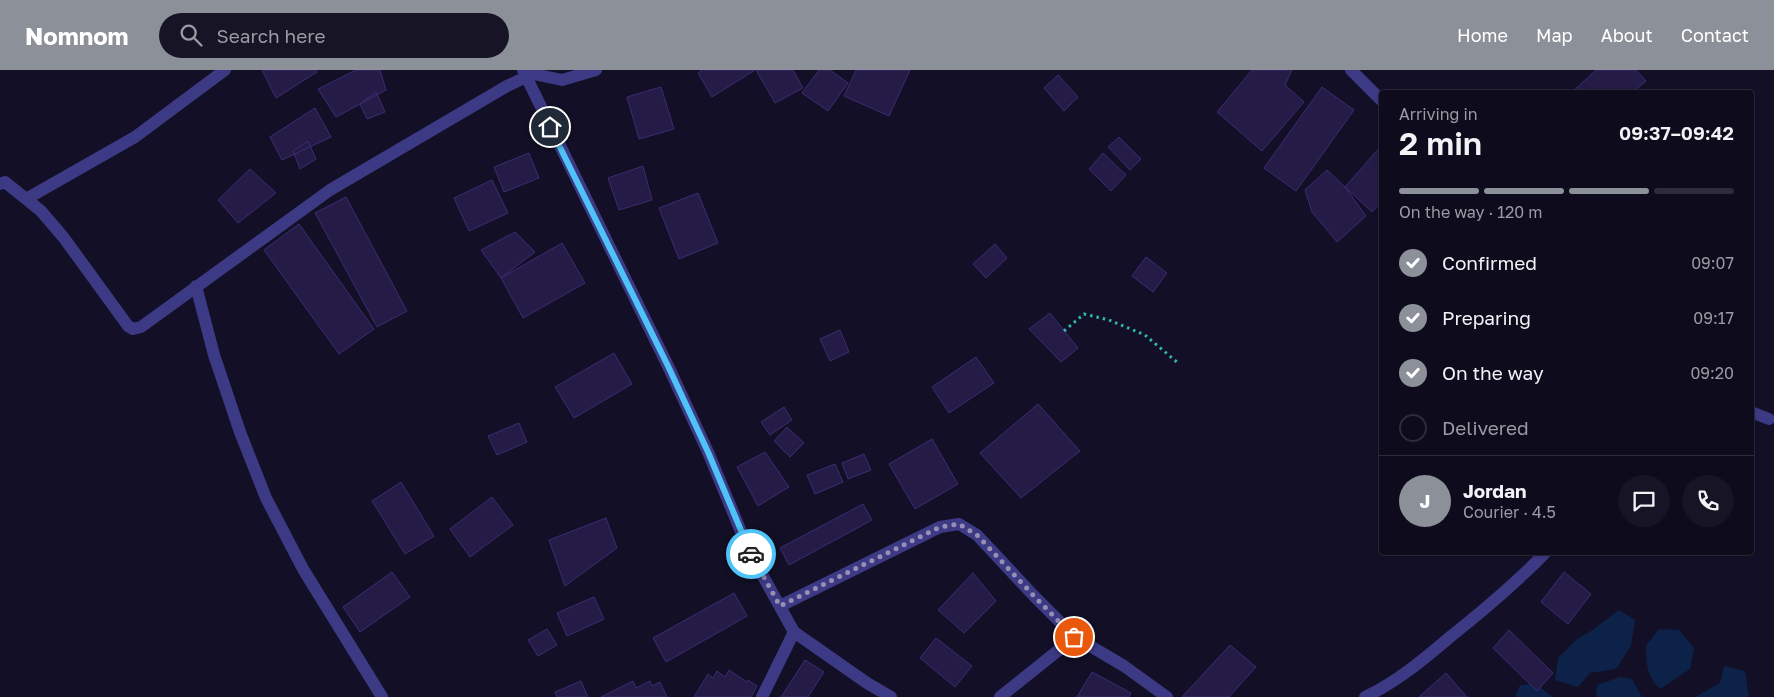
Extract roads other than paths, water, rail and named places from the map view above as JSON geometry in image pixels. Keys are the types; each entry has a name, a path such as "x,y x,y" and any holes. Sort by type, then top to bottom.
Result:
{"street":[{"path":"26,199 135,137 158,122 225,70"},
{"path":"2,180 41,211 64,238 128,326 133,329 141,327 330,190 507,86 524,73 562,80 596,70"},
{"path":"1351,70 1379,98"},
{"path":"524,73 668,366 708,452 749,550 794,632 867,683 891,697"},
{"path":"196,286 220,372 240,432 266,498 303,569 382,697"},
{"path":"1754,413 1769,419"},
{"path":"780,606 940,527 959,524 977,535 1074,637 1124,666 1167,697"},
{"path":"1365,697 1380,690 1413,668 1502,595 1543,555"},
{"path":"762,697 794,632"},
{"path":"1000,697 1074,637"}],"water":[{"path":"1619,610 1635,620 1631,646 1616,669 1590,673 1578,687 1555,680 1558,658 1577,639"},
{"path":"1659,629 1679,630 1694,648 1690,669 1660,689 1650,675 1646,652 1646,646"},
{"path":"1724,666 1745,671 1749,697 1695,697 1720,683"},
{"path":"1620,677 1632,679 1642,697 1596,697 1597,685"},
{"path":"1537,684 1554,697 1515,697 1520,685"}]}
